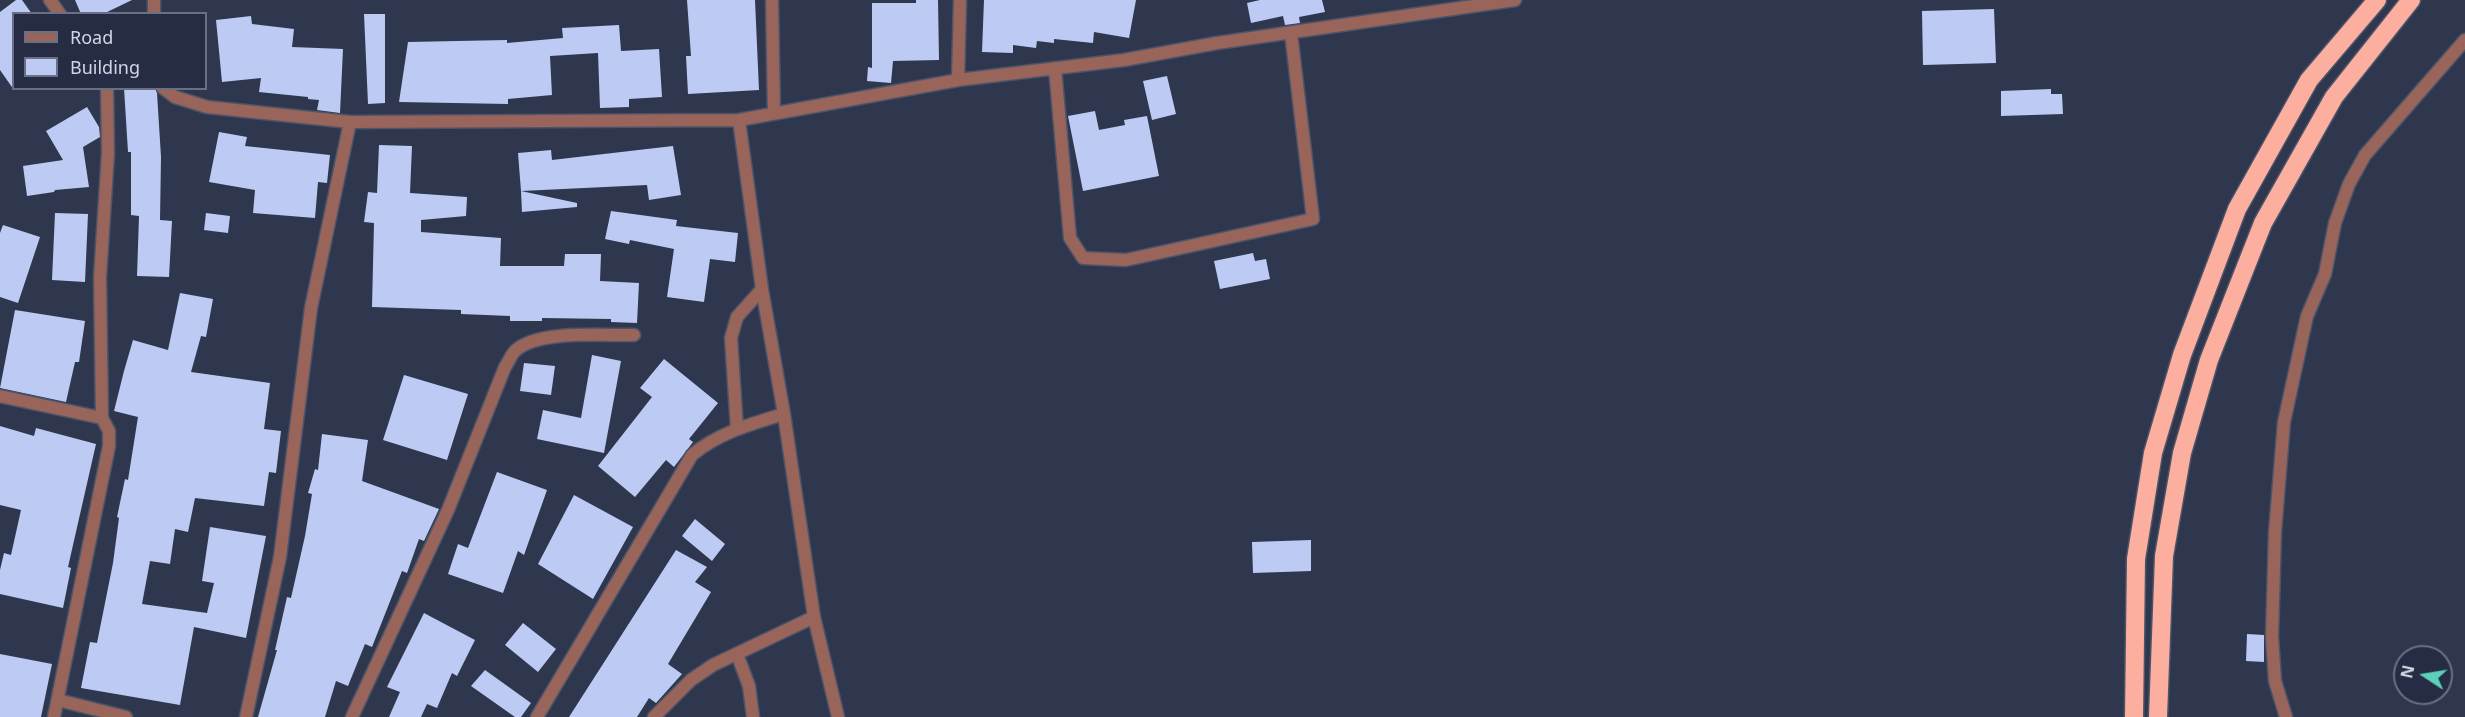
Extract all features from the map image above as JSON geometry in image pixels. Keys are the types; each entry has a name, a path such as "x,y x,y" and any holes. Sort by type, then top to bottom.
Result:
{"highway":[{"path":"2134,717 2136,559 2153,453 2182,355 2237,209 2309,80 2377,0"},
{"path":"2158,717 2164,556 2182,453 2209,360 2263,223 2334,98 2411,0"}],"street":[{"path":"772,0 774,113"},
{"path":"958,80 960,0"},
{"path":"166,90 175,97 207,107 350,122 739,120 958,80 1124,60 1515,0"},
{"path":"1055,68 1070,237 1083,258 1126,260 1313,219 1291,33"},
{"path":"2286,717 2275,681 2272,638 2275,532 2284,422 2307,316 2325,274 2335,223 2349,184 2365,155 2465,39"},
{"path":"54,717 109,446 109,430 102,418 100,277 108,153 106,90"},
{"path":"739,120 762,288 784,414 814,617 838,717"},
{"path":"246,717 280,557 311,308 350,122"},
{"path":"737,429 731,338 737,317 762,288"},
{"path":"352,717 448,510 505,367 515,351 534,341 594,334 634,335"},
{"path":"0,396 102,418"},
{"path":"537,717 684,465 703,446 737,429 784,414"},
{"path":"654,717 691,680 737,654 814,617"},
{"path":"737,654 749,686 753,717"},
{"path":"58,700 126,717"}],"building":[{"path":"16,0 22,0 31,12 12,12 12,87 0,70 0,12"},
{"path":"75,0 132,0 107,12 80,12"},
{"path":"687,0 755,0 759,90 688,94 686,56 691,56"},
{"path":"916,0 938,0 939,60 893,61 891,83 867,81 868,67 872,68 872,3 916,3"},
{"path":"984,0 1136,0 1129,38 1094,32 1093,43 1054,39 1054,43 1037,41 1036,48 1013,45 1013,53 982,52"},
{"path":"1260,0 1322,0 1325,12 1299,17 1300,23 1285,25 1283,16 1251,23 1247,3"},
{"path":"1994,9 1996,63 1923,65 1922,11"},
{"path":"364,14 385,14 385,103 368,104"},
{"path":"251,16 252,24 294,29 292,47 343,49 340,113 317,110 319,100 308,99 308,97 259,92 261,78 222,82 216,20"},
{"path":"619,25 621,51 659,49 662,97 629,99 629,107 600,108 598,53 550,56 552,95 508,99 508,104 399,102 408,42 507,40 507,43 563,38 562,28"},
{"path":"1167,76 1176,114 1152,120 1143,81"},
{"path":"2051,89 2051,94 2062,94 2063,114 2001,116 2001,91"},
{"path":"124,90 156,90 161,157 160,220 172,221 169,277 137,276 139,216 131,215 131,152 128,152"},
{"path":"87,107 99,127 100,137 83,147 89,187 55,190 27,196 23,166 63,160 46,131"},
{"path":"1095,111 1099,130 1125,125 1124,120 1147,116 1159,176 1083,191 1068,116"},
{"path":"219,132 247,137 245,146 330,155 327,183 318,182 315,218 253,213 255,190 209,182"},
{"path":"379,145 412,146 410,193 467,197 466,216 421,220 421,232 501,238 500,266 564,266 565,254 601,254 600,281 639,283 637,323 611,322 611,319 542,318 542,321 510,321 510,316 461,314 461,310 372,307 374,223 364,222 368,192 377,193"},
{"path":"673,146 681,195 649,200 647,185 521,191 518,153 551,150 552,160"},
{"path":"521,191 577,203 577,207 522,212"},
{"path":"611,211 677,220 676,226 738,233 735,262 710,259 704,302 667,297 674,249 630,240 629,244 605,239"},
{"path":"55,213 88,214 85,282 52,280"},
{"path":"206,213 230,216 228,233 204,230"},
{"path":"3,225 40,237 18,303 0,297 0,233"},
{"path":"1253,253 1255,261 1266,259 1270,279 1220,289 1214,261"},
{"path":"180,293 213,299 206,337 201,336 191,372 270,383 264,429 281,431 276,473 269,472 264,506 195,498 188,532 175,529 170,564 150,561 142,604 207,613 214,583 202,581 210,527 266,536 246,638 194,627 180,705 81,688 90,642 97,643 113,563 119,518 117,517 125,479 128,480 138,417 114,411 124,371 133,340 168,350"},
{"path":"15,310 85,321 79,362 75,362 66,402 0,388"},
{"path":"592,355 621,361 604,453 537,439 543,410 581,418"},
{"path":"664,359 718,403 689,439 693,442 674,467 666,460 635,497 598,466 652,397 640,388"},
{"path":"524,363 555,366 551,395 520,391"},
{"path":"404,375 468,394 447,460 383,440"},
{"path":"0,426 34,436 36,428 96,444 68,567 71,568 63,608 0,594 0,570 4,553 11,555 21,510 0,505"},
{"path":"322,434 368,440 362,481 439,509 424,541 419,539 407,573 402,571 372,647 365,644 348,686 336,681 325,717 258,717 277,650 275,650 287,597 291,598 312,494 308,493 315,469 318,470"},
{"path":"497,472 547,490 524,555 518,551 503,593 448,574 458,544 468,548"},
{"path":"574,495 633,527 593,599 538,564"},
{"path":"695,519 725,544 712,561 682,536"},
{"path":"1311,540 1311,571 1253,573 1252,542"},
{"path":"676,550 707,567 695,582 711,592 668,664 682,674 656,703 649,698 637,717 569,717"},
{"path":"424,613 475,640 457,676 452,673 437,708 427,704 421,717 389,717 400,692 387,687"},
{"path":"523,623 556,649 538,672 505,645"},
{"path":"2247,634 2264,635 2264,662 2246,661"},
{"path":"0,654 52,664 41,717 0,717"},
{"path":"485,670 531,703 521,717 515,717 471,686"}]}
